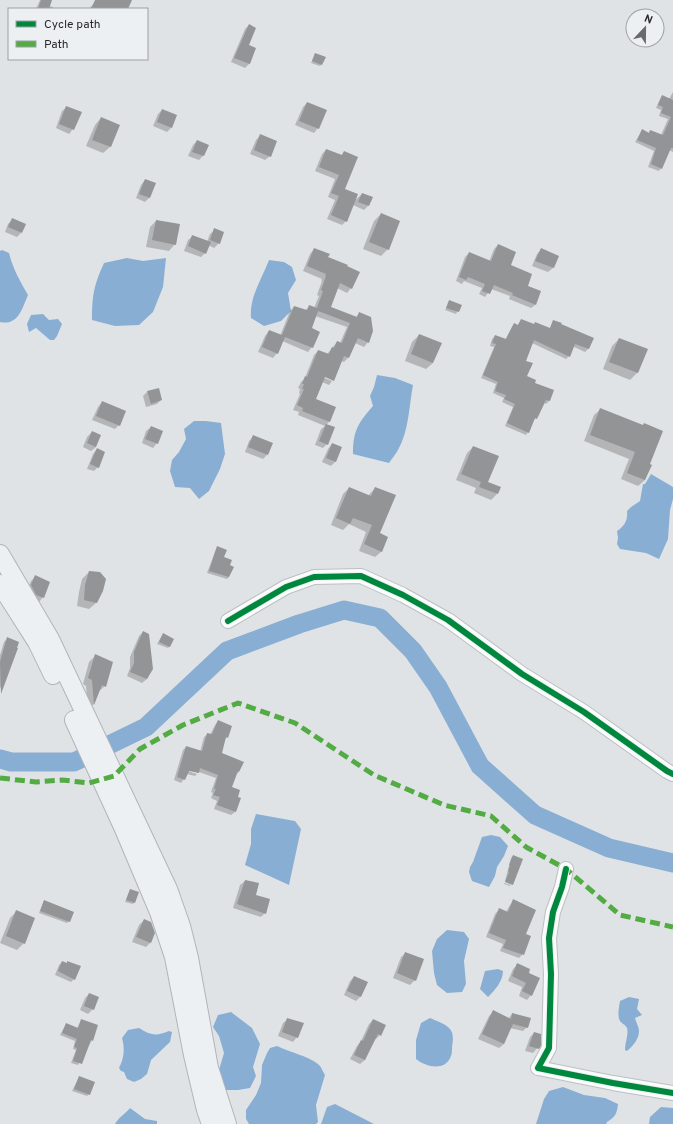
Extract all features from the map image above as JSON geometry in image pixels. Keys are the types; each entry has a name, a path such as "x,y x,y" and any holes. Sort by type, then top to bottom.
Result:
{"main road":[{"path":"0,554 50,639 74,706 105,773 168,889 181,926 196,994 209,1068 227,1124"},
{"path":"0,584 37,642 74,706"},
{"path":"105,773 124,829 160,912 174,957 192,1055 211,1124"}],"street":[{"path":"228,621 286,586 314,577 360,576 403,595 448,620 522,674 584,712 673,774"},
{"path":"566,869 562,887 553,912 549,938 551,982 548,1048 538,1068 673,1093"}],"water":[{"path":"2,250 9,253 15,270 28,295 21,311 15,319 6,323 0,322 0,251"},
{"path":"127,258 143,261 166,258 163,287 153,312 139,325 115,326 92,320 94,290 104,263"},
{"path":"269,260 284,262 292,267 296,280 288,293 291,311 281,321 264,326 251,318 251,310 254,295"},
{"path":"43,314 49,320 58,319 62,324 54,340 50,340 36,328 29,332 27,324 31,315"},
{"path":"377,375 395,378 413,385 408,418 402,443 389,463 353,454 354,439 357,428 373,406 370,396"},
{"path":"194,421 221,423 225,454 220,469 209,491 199,499 190,488 175,487 170,471 172,460 179,452 186,439 184,429"},
{"path":"651,474 673,487 668,539 659,559 646,553 620,549 617,544 617,531 625,523 627,511 640,501 643,484 645,484"},
{"path":"256,814 295,821 301,829 289,885 245,865 251,844 251,829"},
{"path":"491,835 500,837 508,846 489,887 472,881 469,872 482,837"},
{"path":"447,930 464,932 469,939 464,961 466,984 462,992 447,993 437,985 434,973 432,951 437,939"},
{"path":"498,969 503,971 502,978 488,997 480,989 485,971"},
{"path":"629,997 639,999 637,1009 642,1015 635,1018 639,1028 639,1034 635,1042 627,1051 625,1050 627,1030 620,1021 618,1011 620,1001"},
{"path":"231,1012 252,1028 260,1044 253,1067 256,1076 250,1088 222,1090 219,1070 224,1053 219,1036 213,1027 218,1015"},
{"path":"430,1018 448,1027 453,1035 451,1056 448,1061 440,1066 430,1066 416,1059 416,1040 421,1023"},
{"path":"139,1028 147,1033 154,1034 161,1034 169,1031 172,1032 170,1042 151,1060 147,1074 134,1082 127,1079 124,1072 119,1068 124,1053 122,1038 128,1030"},
{"path":"277,1046 312,1060 320,1066 325,1075 316,1105 318,1122 316,1124 249,1124 246,1119 246,1110 256,1095 261,1083 262,1065 267,1053 270,1048"},
{"path":"563,1087 584,1095 605,1098 618,1104 615,1115 606,1124 536,1124 544,1099 549,1091"},
{"path":"335,1104 374,1124 321,1124 327,1107"},
{"path":"661,1107 673,1108 673,1124 649,1124 650,1117"},
{"path":"130,1108 145,1119 157,1121 157,1124 115,1124"}],"building":[{"path":"41,0 52,0 49,8 38,8"},
{"path":"95,0 132,0 128,8 91,8"},
{"path":"249,24 256,28 249,45 256,48 250,64 234,58"},
{"path":"315,53 326,57 322,65 312,61"},
{"path":"662,95 673,100 673,148 671,148 662,169 651,164 656,148 637,140 642,129 649,133 650,130 663,135 671,117 661,113 663,107 658,105"},
{"path":"307,102 327,110 319,129 299,121"},
{"path":"66,106 82,112 74,130 59,124"},
{"path":"162,109 177,115 172,128 157,122"},
{"path":"101,117 120,125 111,147 92,140"},
{"path":"260,134 277,141 271,157 254,150"},
{"path":"197,140 209,145 204,156 192,152"},
{"path":"326,149 342,155 344,151 358,157 345,189 358,194 347,222 331,215 339,196 331,193 339,175 319,167"},
{"path":"145,179 156,183 150,198 139,194"},
{"path":"362,193 373,197 369,206 358,202"},
{"path":"381,213 400,221 389,250 369,242"},
{"path":"12,218 26,224 22,233 8,227"},
{"path":"156,220 180,224 176,245 152,240"},
{"path":"214,228 224,232 220,244 210,240"},
{"path":"192,235 211,242 206,254 188,246"},
{"path":"498,244 516,252 511,265 532,274 528,286 541,291 536,305 512,295 513,293 494,285 490,294 482,291 485,284 468,277 466,280 459,277 469,252 491,261"},
{"path":"314,248 330,254 328,257 348,265 347,266 360,272 352,289 340,283 331,307 357,317 359,312 371,317 373,331 369,343 358,338 349,358 344,356 334,381 325,377 316,399 336,407 330,422 302,411 303,408 297,405 304,389 302,389 304,384 302,384 305,376 307,377 318,350 329,354 337,341 342,343 350,323 318,311 312,328 320,332 313,348 285,337 278,354 262,347 269,330 282,335 294,306 307,310 309,305 317,308 323,291 321,290 326,274 307,266"},
{"path":"541,248 559,256 554,268 535,261"},
{"path":"449,300 462,305 459,312 446,308"},
{"path":"521,319 534,324 535,322 550,328 553,320 594,338 589,349 575,344 570,357 534,340 526,361 533,363 527,376 536,380 535,383 554,390 550,401 546,400 537,419 535,418 529,433 507,423 515,404 504,399 506,395 495,391 498,382 483,375 496,344 492,343 495,335 506,339 514,323 518,325"},
{"path":"419,334 442,343 433,363 411,354"},
{"path":"619,338 648,349 638,373 609,362"},
{"path":"159,388 162,400 151,404 147,391"},
{"path":"102,401 126,411 120,426 96,416"},
{"path":"600,408 643,425 644,423 663,431 650,464 652,465 645,480 627,473 635,452 590,435"},
{"path":"326,424 335,427 328,445 319,441"},
{"path":"151,426 163,431 158,444 145,439"},
{"path":"92,431 101,435 96,447 87,443"},
{"path":"253,435 273,443 268,455 248,447"},
{"path":"332,443 342,447 336,462 326,458"},
{"path":"473,446 499,456 488,482 501,487 498,494 479,487 481,482 461,474"},
{"path":"97,448 105,452 99,468 90,464"},
{"path":"349,487 371,496 375,487 396,495 380,533 388,537 382,552 364,544 372,525 353,518 350,524 336,518"},
{"path":"217,546 227,550 224,557 232,560 230,565 234,567 229,577 209,571"},
{"path":"89,571 100,572 106,579 103,591 97,603 84,600 85,585"},
{"path":"35,575 50,582 44,598 36,595 31,585"},
{"path":"143,631 149,634 153,669 147,679 130,672 134,663 134,652"},
{"path":"163,633 174,639 170,647 159,642"},
{"path":"7,637 19,642 1,694 0,662"},
{"path":"95,654 113,662 106,687 102,685 94,705 92,680 88,678"},
{"path":"218,720 232,726 228,738 226,737 222,753 244,762 239,772 238,771 232,787 240,790 238,797 241,798 236,812 217,805 220,797 213,795 216,789 214,789 218,775 200,768 199,773 189,771 185,780 177,777 186,746 202,751 207,733 212,734"},
{"path":"513,855 523,859 513,885 505,882"},
{"path":"245,880 259,883 256,895 270,899 266,914 237,904"},
{"path":"130,889 139,892 135,903 126,900"},
{"path":"513,899 536,910 526,934 531,936 524,955 503,948 506,940 489,933 499,908 508,912"},
{"path":"44,900 74,912 70,922 40,911"},
{"path":"16,910 35,918 25,944 6,936"},
{"path":"144,919 151,922 155,933 151,943 136,937"},
{"path":"405,952 424,959 416,981 397,973"},
{"path":"62,961 67,963 67,961 81,966 75,980 58,971"},
{"path":"517,963 530,969 529,973 540,978 532,996 522,991 526,983 512,976"},
{"path":"354,976 368,982 361,997 347,991"},
{"path":"89,993 99,997 94,1010 84,1006"},
{"path":"493,1010 511,1019 512,1013 531,1018 528,1028 513,1024 504,1044 482,1034"},
{"path":"287,1018 304,1023 298,1038 282,1032"},
{"path":"81,1019 98,1025 93,1041 91,1040 82,1064 73,1061 77,1048 74,1047 77,1039 62,1033 66,1023 78,1028"},
{"path":"373,1019 386,1025 381,1036 378,1034 365,1060 354,1055 361,1040 363,1041"},
{"path":"534,1032 541,1034 541,1046 539,1049 529,1046"},
{"path":"79,1076 95,1082 90,1095 74,1089"}],"waterway":[{"path":"0,759 11,762 74,762 146,727 227,651 299,624 344,610 380,618 413,651 438,687 480,766 535,815 609,848 673,863"}],"marked path":[{"path":"0,778 36,782 62,780 89,783 114,776 140,749 183,725 238,703 295,723 374,775 444,805 491,816 526,847 566,869 620,915 673,927"}],"cycle path":[{"path":"228,621 286,587 314,577 361,576 403,595 448,620 522,674 584,712 673,774"},
{"path":"566,869 562,887 553,912 549,938 551,974 549,1048 538,1068 673,1093"}]}
